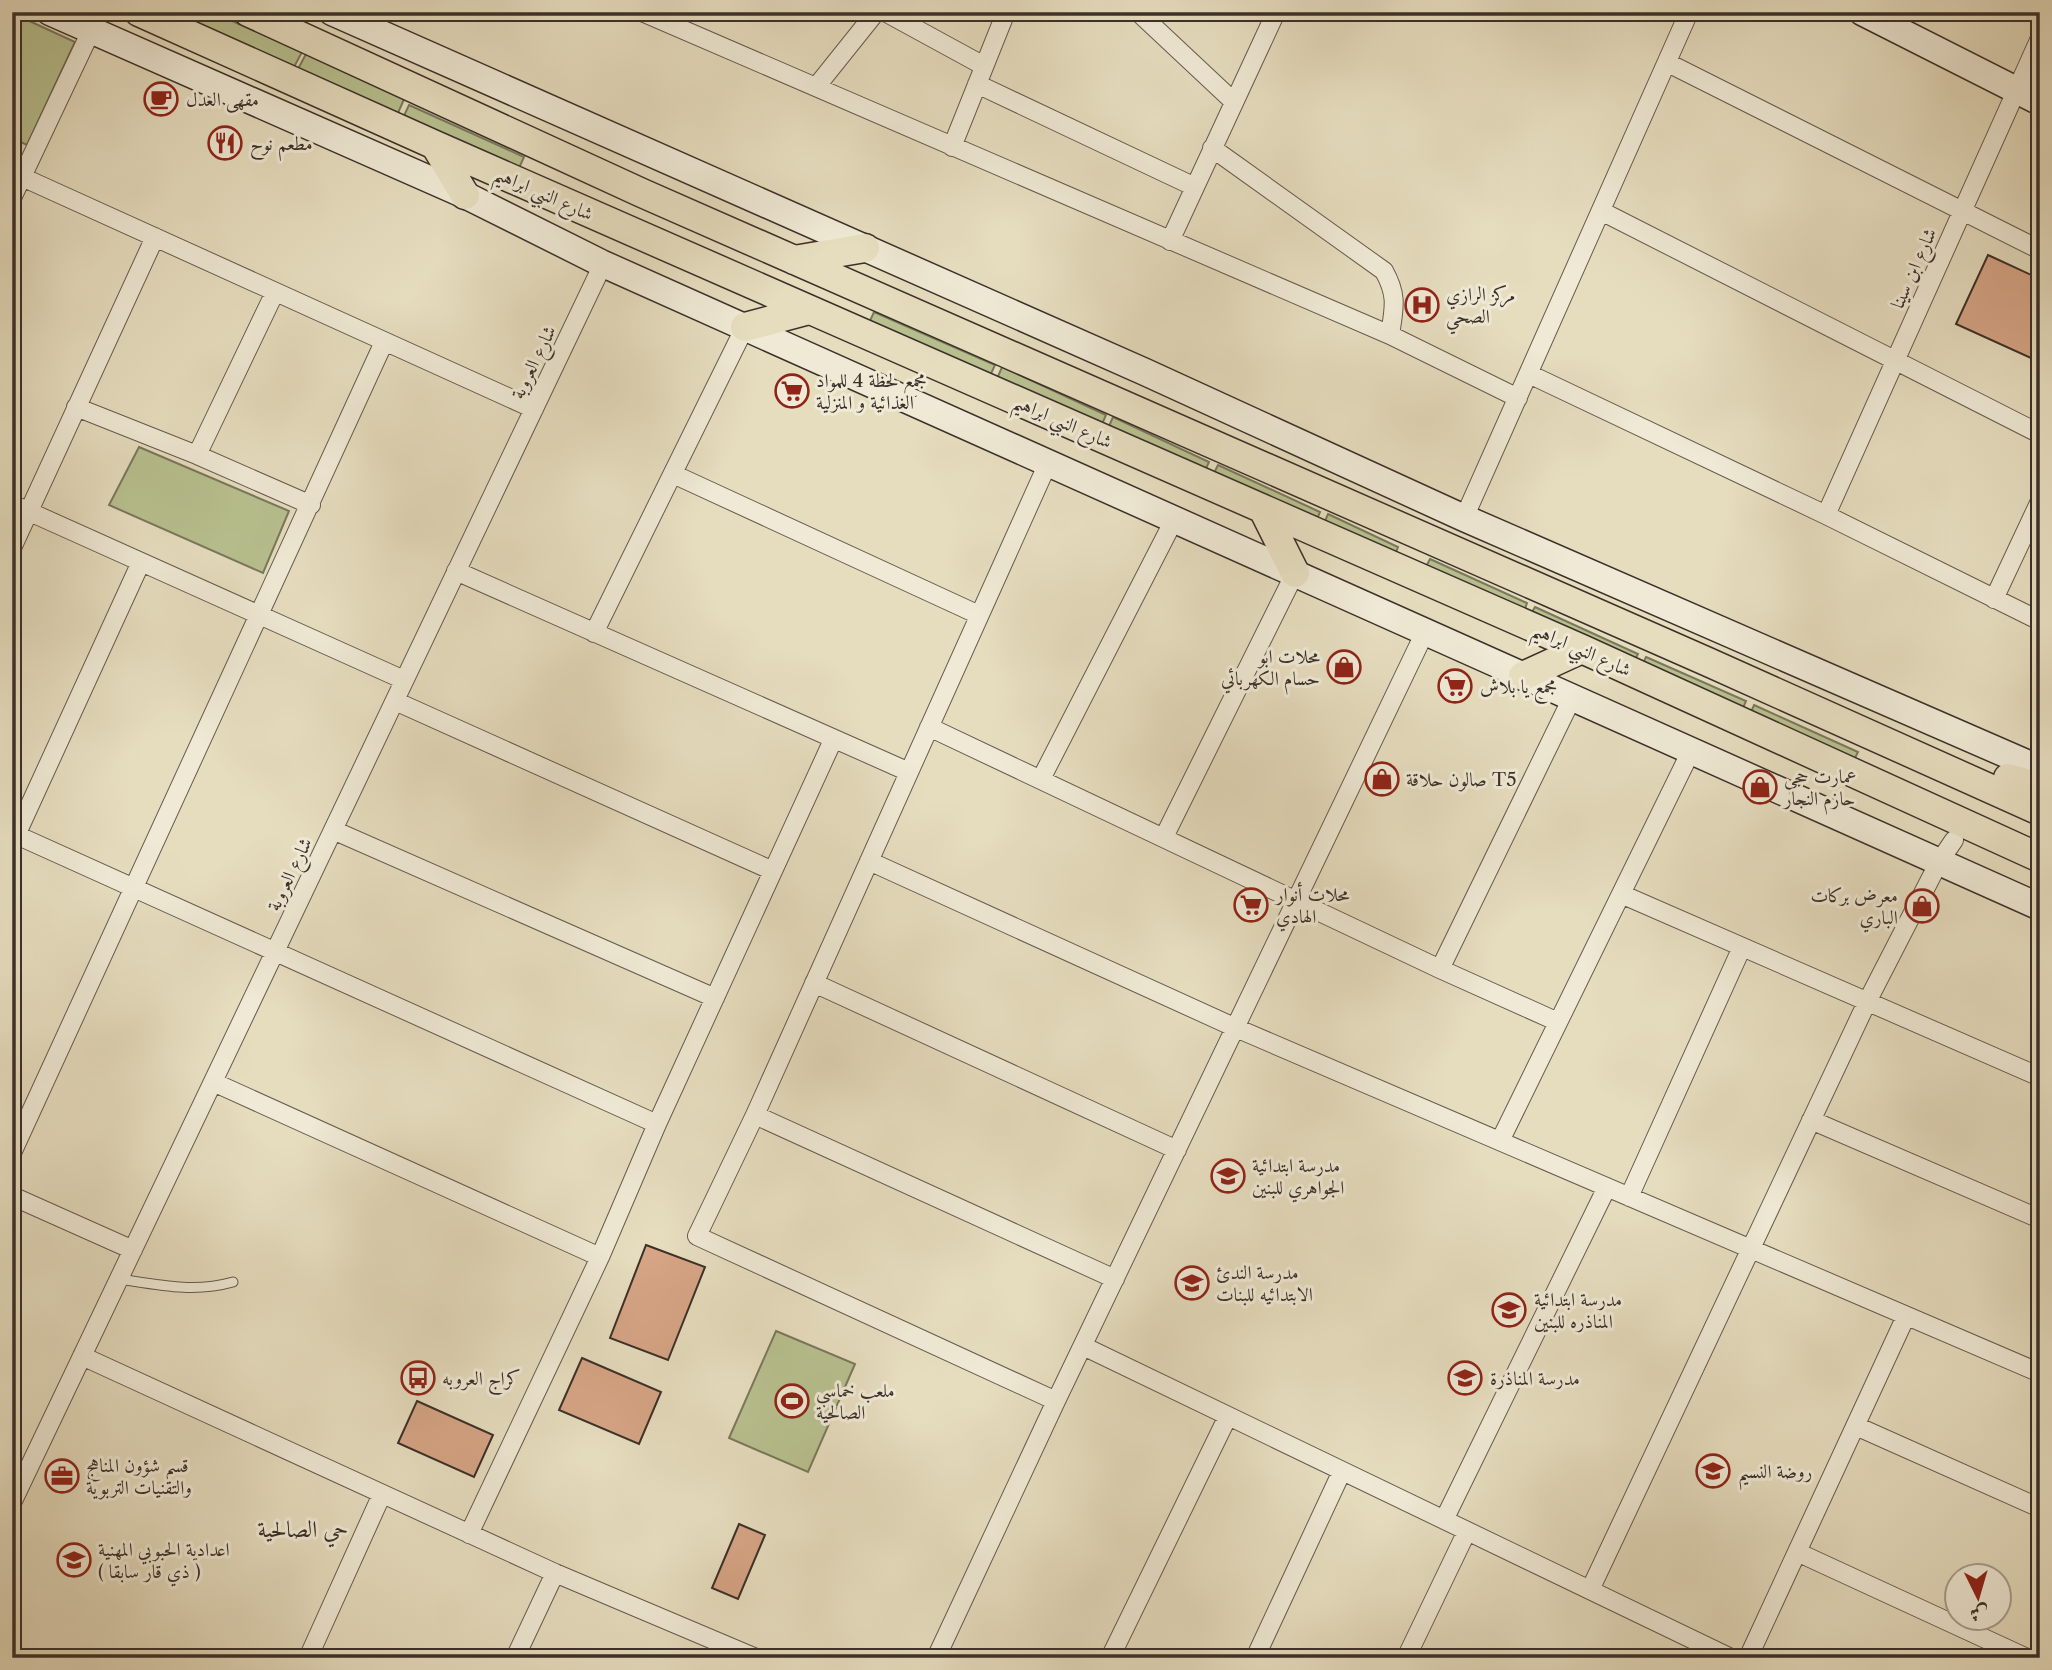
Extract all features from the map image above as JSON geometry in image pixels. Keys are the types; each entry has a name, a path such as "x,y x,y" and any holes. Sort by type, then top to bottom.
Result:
{"main road":[{"name":"شارع النبي ابراهيم","path":"139,12 672,250 1582,649 2040,858"},
{"name":"شارع النبي ابراهيم","path":"248,12 794,260 1708,662 2003,785"},
{"path":"435,145 465,195"},
{"path":"672,250 688,213"},
{"path":"711,266 731,232"},
{"path":"794,260 865,248"},
{"path":"745,327 809,310"},
{"path":"1263,509 1294,573"},
{"path":"1523,676 1582,649"},
{"path":"1693,699 1878,801 1946,851 2040,877"},
{"path":"2003,785 2040,789"},
{"path":"2003,785 2040,811"}],"street":[{"path":"50,12 465,195 603,264 1691,751 1946,851 2040,907"},
{"path":"332,12 1464,518 2040,769"},
{"path":"642,12 1390,335 1518,398"},
{"path":"816,88 876,12"},
{"path":"885,12 984,66"},
{"path":"952,147 1006,12"},
{"path":"1138,12 1234,102"},
{"path":"1170,242 1276,12"},
{"path":"1464,518 1689,12"},
{"path":"1862,12 2040,102"},
{"path":"12,198 91,30"},
{"name":"شارع ابن سينا","path":"1826,515 2040,38"},
{"path":"1668,63 2040,250"},
{"path":"977,84 1195,187"},
{"path":"1212,148 1384,271 1392,286 1395,300 1390,335"},
{"path":"22,177 534,409"},
{"path":"1601,211 2040,434"},
{"path":"12,548 155,237"},
{"name":"شارع العروبة","path":"13,1497 603,264"},
{"path":"197,455 275,292"},
{"path":"594,633 745,327"},
{"path":"12,1153 384,342"},
{"path":"1529,374 1826,515 2040,621"},
{"path":"76,407 197,455 311,505"},
{"path":"1048,463 755,1115 697,1236 1056,1401"},
{"path":"673,474 979,615"},
{"path":"1994,599 2040,502"},
{"path":"12,504 404,680"},
{"path":"1041,779 1174,520"},
{"path":"141,562 14,837 134,888 657,1124"},
{"path":"456,571 909,772"},
{"path":"1164,837 1294,573"},
{"path":"936,1658 1056,1401 1425,632"},
{"path":"1440,969 1572,698"},
{"path":"394,701 773,871"},
{"path":"929,727 1440,969 1558,1022"},
{"path":"469,1534 600,1257 657,1124 833,740"},
{"path":"1500,1141 1691,751"},
{"path":"333,830 715,998"},
{"path":"1590,1590 1867,1002 1946,851"},
{"path":"869,861 1236,1028 2040,1373"},
{"path":"1621,894 2040,1077"},
{"path":"1629,1197 1742,947"},
{"path":"814,983 1177,1150"},
{"path":"213,1082 600,1257"},
{"path":"755,1115 1115,1279"},
{"path":"1811,1120 2040,1219"},
{"path":"1444,1520 1607,1187"},
{"path":"12,1196 133,1250"},
{"path":"1748,1658 1906,1316"},
{"path":"1083,1346 1731,1658"},
{"path":"82,1356 555,1573 756,1658"},
{"path":"1110,1658 1228,1416"},
{"path":"1856,1426 2040,1508"},
{"path":"1255,1658 1342,1471"},
{"path":"308,1658 382,1494"},
{"path":"1409,1657 1467,1531"},
{"path":"1797,1552 2027,1658"},
{"path":"515,1658 555,1573"}],"lane":[{"path":"119,1279 210,1289 233,1282"}],"green space":[{"path":"198,12 212,12 302,52 294,67 193,22"},
{"path":"12,13 75,42 27,145 12,138"},
{"path":"306,54 405,97 398,113 298,69"},
{"path":"409,105 524,157 516,175 401,122"},
{"path":"874,312 995,365 989,378 868,325"},
{"path":"1002,367 1106,415 1100,429 996,381"},
{"path":"1113,417 1209,462 1203,475 1106,433"},
{"path":"139,447 289,511 263,573 109,505"},
{"path":"1218,465 1320,512 1315,524 1211,479"},
{"path":"1328,514 1398,547 1393,560 1322,528"},
{"path":"1430,559 1527,603 1522,617 1423,572"},
{"path":"1535,607 1638,654 1632,665 1528,619"},
{"path":"1646,657 1746,701 1741,713 1640,669"},
{"path":"1754,705 1858,752 1853,762 1749,717"},
{"name":"ملعب خماسي الصالحية","path":"776,1331 855,1364 808,1472 729,1438"}],"building":[{"path":"1988,255 2040,279 2040,362 1956,324"},
{"path":"646,1245 705,1267 668,1360 610,1338"},
{"path":"582,1358 661,1392 639,1444 559,1410"},
{"path":"417,1401 493,1435 474,1477 398,1443"},
{"path":"739,1524 765,1535 738,1599 712,1588"}],"place":[{"name":"مقهى العدل","path":"161,99"},
{"name":"مطعم نوح","path":"225,143"},
{"name":"مركز الرازي الصحي","path":"1422,305"},
{"name":"مجمع لحظة 4 للمواد الغذائية و المنزلية","path":"792,391"},
{"name":"محلات ابو حسام الكهربائي","path":"1344,667"},
{"name":"مجمع يا بلاش","path":"1455,686"},
{"name":"صالون حلاقة T5","path":"1382,779"},
{"name":"عمارت حجي حازم النجار","path":"1760,787"},
{"name":"محلات أنوار الهادي","path":"1251,905"},
{"name":"معرض بركات الباري","path":"1922,906"},
{"name":"مدرسة ابتدائية الجواهري للبنين","path":"1228,1176"},
{"name":"مدرسة الندئ الابتدائيه للبنات","path":"1192,1283"},
{"name":"مدرسة ابتدائية المناذره للبنين","path":"1509,1310"},
{"name":"كراج العروبه","path":"418,1378"},
{"name":"مدرسة المناذرة","path":"1465,1378"},
{"name":"ملعب خماسي الصالحية","path":"792,1401"},
{"name":"روضة النسيم","path":"1713,1471"},
{"name":"قسم شؤون المناهج والتقنيات التربوية","path":"62,1476"},
{"name":"اعدادية الحبوبي المهنية ( ذي قار سابقا )","path":"74,1560"}],"district":[{"name":"حي الصالحية","path":"303,1529"}]}
